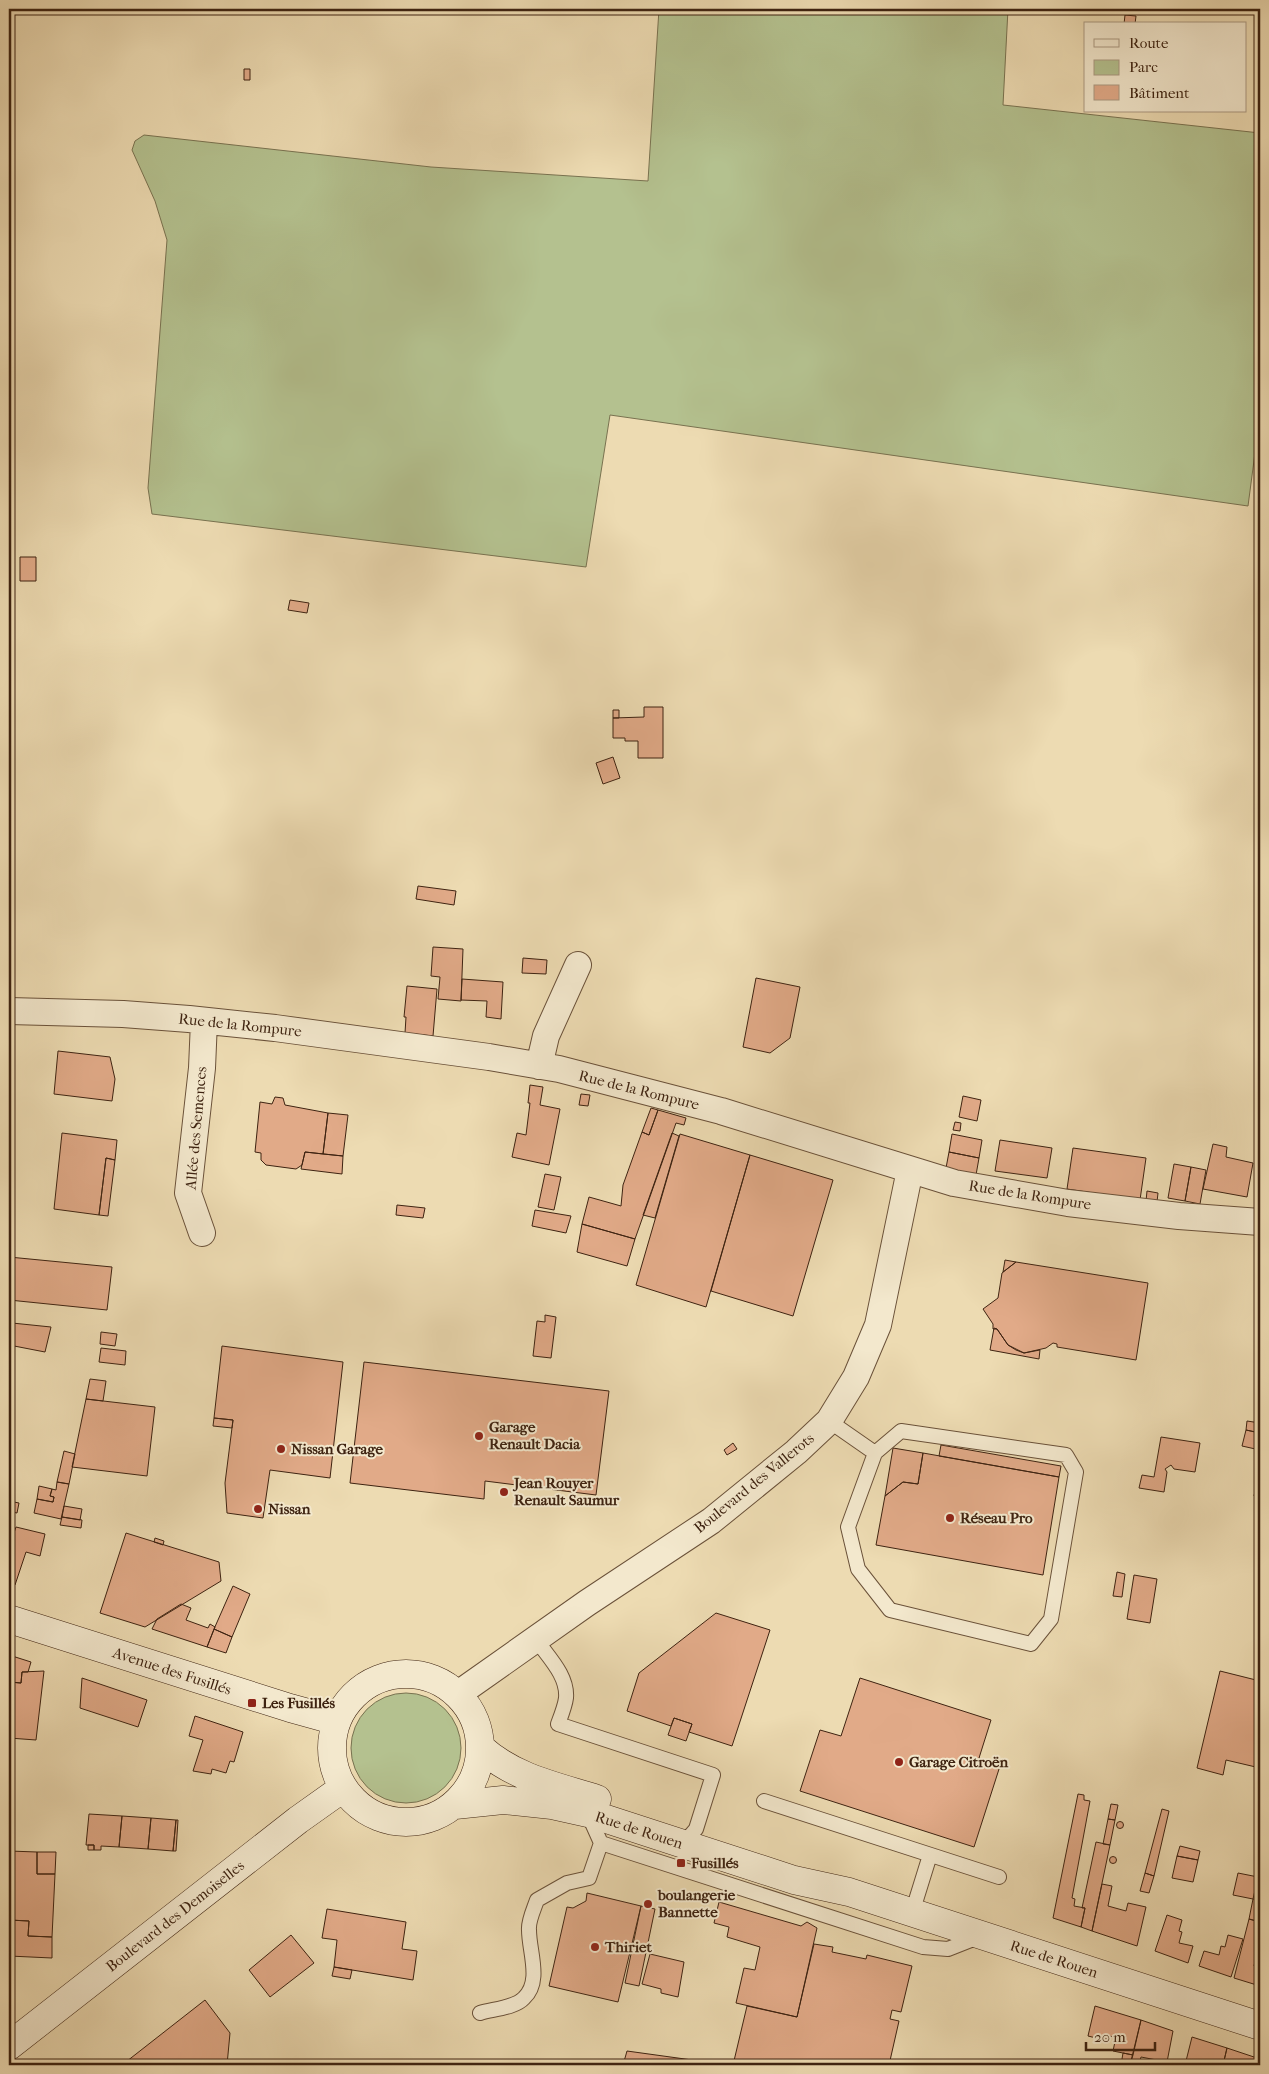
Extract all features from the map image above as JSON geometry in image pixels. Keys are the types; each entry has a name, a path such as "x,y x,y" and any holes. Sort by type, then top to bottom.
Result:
{"main road":[{"name":"Avenue des Fusillés","path":"9,1619 337,1721"},
{"path":"400,1674 421,1675 434,1679 458,1694 470,1709 478,1728 481,1748 478,1769 469,1789 455,1805 442,1814 426,1820 403,1823 380,1818 359,1806 343,1788 334,1767 332,1751 337,1721 347,1703 362,1688 380,1678 400,1674"},
{"name":"Rue de Rouen","path":"481,1748 495,1761 522,1775 689,1837"},
{"name":"Boulevard des Demoiselles","path":"9,2046 298,1820 343,1788"},
{"name":"Rue de Rouen","path":"455,1805 513,1800 552,1805 799,1864 848,1892 1260,2026"}],"street":[{"path":"539,1066 546,1036 578,965"},
{"name":"Rue de la Rompure","path":"9,1011 123,1014 204,1021 389,1042 539,1066 722,1111 879,1158 910,1170 954,1183 1068,1202 1179,1216 1260,1222"},
{"name":"Allée des Semences","path":"202,1233 188,1193 202,1068 204,1021"},
{"name":"Boulevard des Vallerots","path":"458,1694 535,1638 711,1521 796,1452 829,1421 856,1377 878,1325 910,1170"}],"lane":[{"path":"829,1421 876,1453"},
{"path":"901,1431 1066,1455 1076,1472 1051,1619 1031,1644 890,1610 858,1569 848,1527 876,1453 901,1431"},
{"path":"535,1638 564,1681 566,1699 558,1724 713,1775 689,1837"},
{"path":"764,1801 999,1877"},
{"path":"480,2013 523,2000 531,1990 534,1976 528,1928 537,1900 567,1883 589,1878 601,1843 588,1813"},
{"path":"601,1843 923,1947 948,1949 982,1935"},
{"path":"912,1913 930,1855"}],"green space":[{"path":"659,9 1008,9 1003,105 1260,133 1260,415 1248,506 610,415 586,567 152,514 148,488 167,240 155,201 132,150 135,141 144,135 431,167 648,181"},
{"path":"406,1693 427,1697 445,1709 457,1727 461,1748 457,1769 445,1787 427,1799 406,1803 385,1799 367,1787 355,1769 351,1748 355,1727 367,1709 385,1697"}],"building":[{"path":"1125,15 1136,16 1135,22 1124,22"},
{"path":"244,69 250,69 250,80 244,80"},
{"path":"20,557 36,557 36,581 20,581"},
{"path":"290,600 309,603 307,613 288,610"},
{"path":"644,707 663,707 663,758 638,758 638,741 625,741 625,738 613,738 613,718 644,717"},
{"path":"613,710 619,710 619,718 613,718"},
{"path":"613,757 620,778 603,784 596,763"},
{"path":"418,886 456,891 454,905 416,899"},
{"path":"433,947 463,949 461,1001 438,999 440,977 431,976"},
{"path":"523,958 547,960 546,974 522,973"},
{"path":"756,978 800,987 790,1038 770,1053 743,1047"},
{"path":"462,979 503,982 501,1019 486,1017 487,1001 461,1000"},
{"path":"407,986 437,989 433,1036 405,1033 406,1017 404,1017"},
{"path":"58,1051 110,1057 115,1079 112,1101 54,1094"},
{"path":"530,1085 543,1087 540,1105 560,1109 549,1165 512,1157 517,1133 526,1135"},
{"path":"581,1094 590,1095 588,1106 579,1105"},
{"path":"963,1096 981,1100 977,1121 959,1117"},
{"path":"275,1097 283,1098 285,1105 328,1113 323,1154 305,1152 302,1165 296,1169 266,1165 261,1160 261,1153 255,1152 260,1102 272,1104"},
{"path":"651,1108 658,1110 649,1135 642,1132"},
{"path":"658,1110 686,1118 684,1125 676,1123 635,1239 582,1224 589,1197 621,1206 623,1185 642,1132 649,1135"},
{"path":"328,1113 348,1115 343,1156 323,1154"},
{"path":"955,1122 961,1123 960,1131 953,1130"},
{"path":"62,1133 117,1140 115,1160 106,1158 99,1215 54,1209"},
{"path":"672,1133 679,1136 655,1218 643,1215"},
{"path":"680,1134 750,1155 706,1307 636,1285"},
{"path":"952,1134 982,1140 979,1158 949,1152"},
{"path":"1000,1140 1052,1148 1047,1178 995,1171"},
{"path":"1213,1144 1227,1147 1226,1157 1253,1163 1247,1197 1203,1189"},
{"path":"1073,1148 1146,1158 1140,1200 1067,1189"},
{"path":"305,1152 343,1156 342,1174 301,1169"},
{"path":"949,1152 979,1158 976,1175 946,1168"},
{"path":"750,1155 833,1180 793,1316 711,1291"},
{"path":"106,1158 115,1160 108,1216 99,1215"},
{"path":"1174,1164 1191,1167 1185,1201 1168,1198"},
{"path":"1191,1167 1206,1170 1200,1204 1185,1201"},
{"path":"545,1174 561,1177 554,1210 538,1207"},
{"path":"1147,1191 1158,1193 1157,1202 1146,1201"},
{"path":"397,1205 425,1208 423,1218 396,1215"},
{"path":"535,1210 571,1216 566,1233 532,1226"},
{"path":"582,1224 635,1239 627,1266 577,1252"},
{"path":"9,1257 112,1267 107,1310 9,1300"},
{"path":"1005,1260 1016,1262 1003,1272"},
{"path":"1016,1262 1148,1283 1136,1360 1057,1347 1057,1344 1053,1343 1046,1348 1024,1353 1008,1345 997,1329 993,1329 993,1324 983,1309 998,1298 1002,1273"},
{"path":"545,1315 556,1317 551,1358 533,1356 537,1321 545,1322"},
{"path":"9,1323 12,1323 9,1343"},
{"path":"12,1323 51,1327 45,1352 9,1345"},
{"path":"994,1328 997,1329 1008,1345 1016,1350 1024,1353 1040,1350 1039,1359 990,1350"},
{"path":"101,1332 117,1334 115,1346 100,1344"},
{"name":"Nissan Garage","path":"222,1346 343,1362 330,1478 270,1470 263,1518 227,1513 225,1483 233,1420 214,1418"},
{"path":"101,1348 126,1351 125,1365 99,1362"},
{"name":"Garage Renault Dacia","path":"364,1362 609,1391 596,1495 485,1481 484,1499 350,1483"},
{"path":"90,1379 106,1381 103,1401 86,1399"},
{"path":"86,1399 155,1407 147,1476 72,1467"},
{"path":"214,1418 233,1420 232,1428 213,1426"},
{"path":"1247,1421 1260,1423 1260,1433 1246,1430"},
{"path":"1246,1430 1260,1433 1260,1450 1242,1446"},
{"path":"1161,1437 1200,1443 1195,1472 1174,1469 1171,1465 1165,1469 1167,1472 1164,1492 1139,1488 1142,1475 1154,1477"},
{"path":"733,1443 737,1449 727,1455 724,1450"},
{"path":"941,1445 1061,1466 1059,1477 939,1456"},
{"path":"893,1448 923,1453 918,1484 903,1482 885,1496"},
{"path":"64,1451 75,1454 69,1484 57,1482"},
{"path":"923,1453 1059,1477 1043,1575 876,1545 885,1496 903,1482 918,1484"},
{"path":"1260,1466 1260,1497 1254,1496"},
{"path":"57,1482 69,1484 61,1519 34,1513 37,1499 53,1502 54,1497 50,1496 52,1489 56,1490"},
{"path":"39,1486 52,1489 50,1496 54,1497 53,1502 37,1499"},
{"path":"14,1502 19,1503 17,1513 12,1512"},
{"path":"64,1506 82,1509 80,1520 62,1517"},
{"path":"62,1517 82,1520 81,1528 60,1525"},
{"path":"16,1527 45,1534 40,1556 26,1552 15,1585 9,1583 9,1547"},
{"path":"126,1533 219,1562 221,1581 145,1627 100,1613"},
{"path":"155,1538 164,1541 163,1545 154,1542"},
{"path":"1117,1572 1125,1574 1122,1597 1113,1596"},
{"path":"1134,1575 1157,1579 1150,1623 1127,1619"},
{"path":"233,1586 250,1594 232,1637 214,1629"},
{"path":"181,1604 191,1608 186,1620 208,1628 210,1624 215,1627 207,1647 152,1629 157,1619"},
{"path":"716,1613 770,1630 732,1746 689,1732 692,1724 674,1718 671,1726 627,1711 639,1673"},
{"path":"214,1629 232,1637 226,1653 207,1647"},
{"path":"9,1655 31,1662 28,1672 22,1672 21,1683 9,1682"},
{"path":"44,1671 36,1740 9,1738 9,1682 21,1683 22,1672"},
{"path":"1220,1671 1260,1681 1260,1768 1226,1760 1223,1775 1197,1768"},
{"path":"82,1678 147,1700 138,1727 80,1708"},
{"name":"Garage Citroën","path":"860,1678 991,1720 979,1758 1000,1766 974,1847 800,1791 820,1730 841,1736"},
{"path":"195,1716 243,1732 234,1762 230,1761 226,1773 212,1769 211,1774 193,1771 203,1740 189,1736"},
{"path":"674,1718 692,1724 686,1741 668,1735"},
{"path":"1078,1794 1084,1795 1084,1800 1090,1801 1072,1898 1075,1899 1074,1906 1085,1908 1081,1927 1053,1918"},
{"path":"1111,1804 1118,1805 1115,1820 1108,1819"},
{"path":"1162,1809 1169,1811 1154,1876 1145,1873"},
{"path":"89,1814 122,1816 119,1847 101,1846 101,1850 94,1850 94,1845 86,1845"},
{"path":"122,1816 151,1818 148,1849 119,1847"},
{"path":"151,1818 176,1820 173,1851 148,1849"},
{"path":"1108,1819 1115,1820 1110,1845 1103,1844"},
{"path":"176,1820 178,1820 176,1851 173,1851"},
{"path":"1120,1822 1123,1825 1120,1828 1117,1825"},
{"path":"1096,1842 1110,1845 1092,1931 1081,1927 1085,1908 1082,1908"},
{"path":"88,1845 94,1845 94,1850 88,1850"},
{"path":"1180,1846 1200,1851 1198,1860 1177,1856"},
{"path":"9,1851 37,1852 37,1874 55,1874 52,1937 28,1936 29,1921 9,1920"},
{"path":"37,1852 56,1852 55,1874 37,1874"},
{"path":"1177,1856 1198,1860 1193,1882 1172,1878"},
{"path":"1113,1857 1116,1860 1113,1863 1110,1860"},
{"path":"1145,1873 1154,1876 1149,1893 1140,1891"},
{"path":"1238,1873 1258,1877 1253,1899 1233,1895"},
{"path":"1102,1884 1112,1886 1108,1906 1126,1911 1128,1903 1146,1907 1137,1946 1092,1931"},
{"name":"Thiriet","path":"587,1893 641,1906 618,2002 549,1986 567,1907 573,1908 586,1901"},
{"path":"1253,1899 1260,1901 1260,1922 1249,1919"},
{"path":"719,1902 801,1926 807,1922 817,1928 797,2017 736,2003 744,1968 755,1970 760,1947 727,1937 729,1927 714,1923"},
{"path":"641,1906 655,1909 639,1986 625,1983"},
{"path":"327,1909 406,1922 402,1949 417,1951 413,1980 334,1967 337,1940 322,1938"},
{"path":"1167,1915 1182,1920 1179,1931 1182,1932 1179,1943 1193,1946 1188,1963 1155,1951"},
{"path":"1249,1919 1260,1922 1254,1966 1260,1967 1260,1986 1234,1978"},
{"path":"9,1920 29,1921 28,1936 52,1937 52,1958 9,1956"},
{"path":"291,1935 314,1963 270,1997 249,1970"},
{"path":"1228,1935 1243,1939 1231,1977 1199,1966 1204,1951 1219,1955 1221,1946 1225,1947"},
{"path":"814,1944 833,1947 832,1952 866,1959 867,1955 912,1966 901,2012 892,2010 890,2019 899,2021 889,2065 733,2065 747,2006 797,2017"},
{"path":"650,1954 684,1962 678,1997 661,1993 661,1989 642,1984"},
{"path":"334,1967 352,1970 350,1979 332,1976"},
{"path":"205,2000 230,2033 227,2065 122,2065"},
{"path":"1095,2006 1141,2020 1133,2055 1113,2051 1116,2037 1108,2036 1107,2039 1100,2039 1088,2036"},
{"path":"1141,2020 1173,2031 1167,2062 1141,2057 1139,2065 1130,2065"},
{"path":"1192,2037 1227,2048 1223,2065 1185,2065"},
{"path":"1227,2048 1260,2059 1260,2065 1223,2065"},
{"path":"627,2051 721,2064 721,2065 623,2065"},
{"path":"1123,2053 1133,2055 1130,2065 1121,2065"}],"place":[{"name":"Garage Renault Dacia","path":"479,1436"},
{"name":"Nissan Garage","path":"281,1449"},
{"name":"Jean Rouyer Renault Saumur","path":"504,1492"},
{"name":"Nissan","path":"258,1509"},
{"name":"Réseau Pro","path":"950,1518"},
{"name":"Les Fusillés","path":"252,1703"},
{"name":"Garage Citroën","path":"899,1762"},
{"name":"Fusillés","path":"681,1863"},
{"name":"boulangerie Bannette","path":"648,1904"},
{"name":"Thiriet","path":"595,1947"}]}
